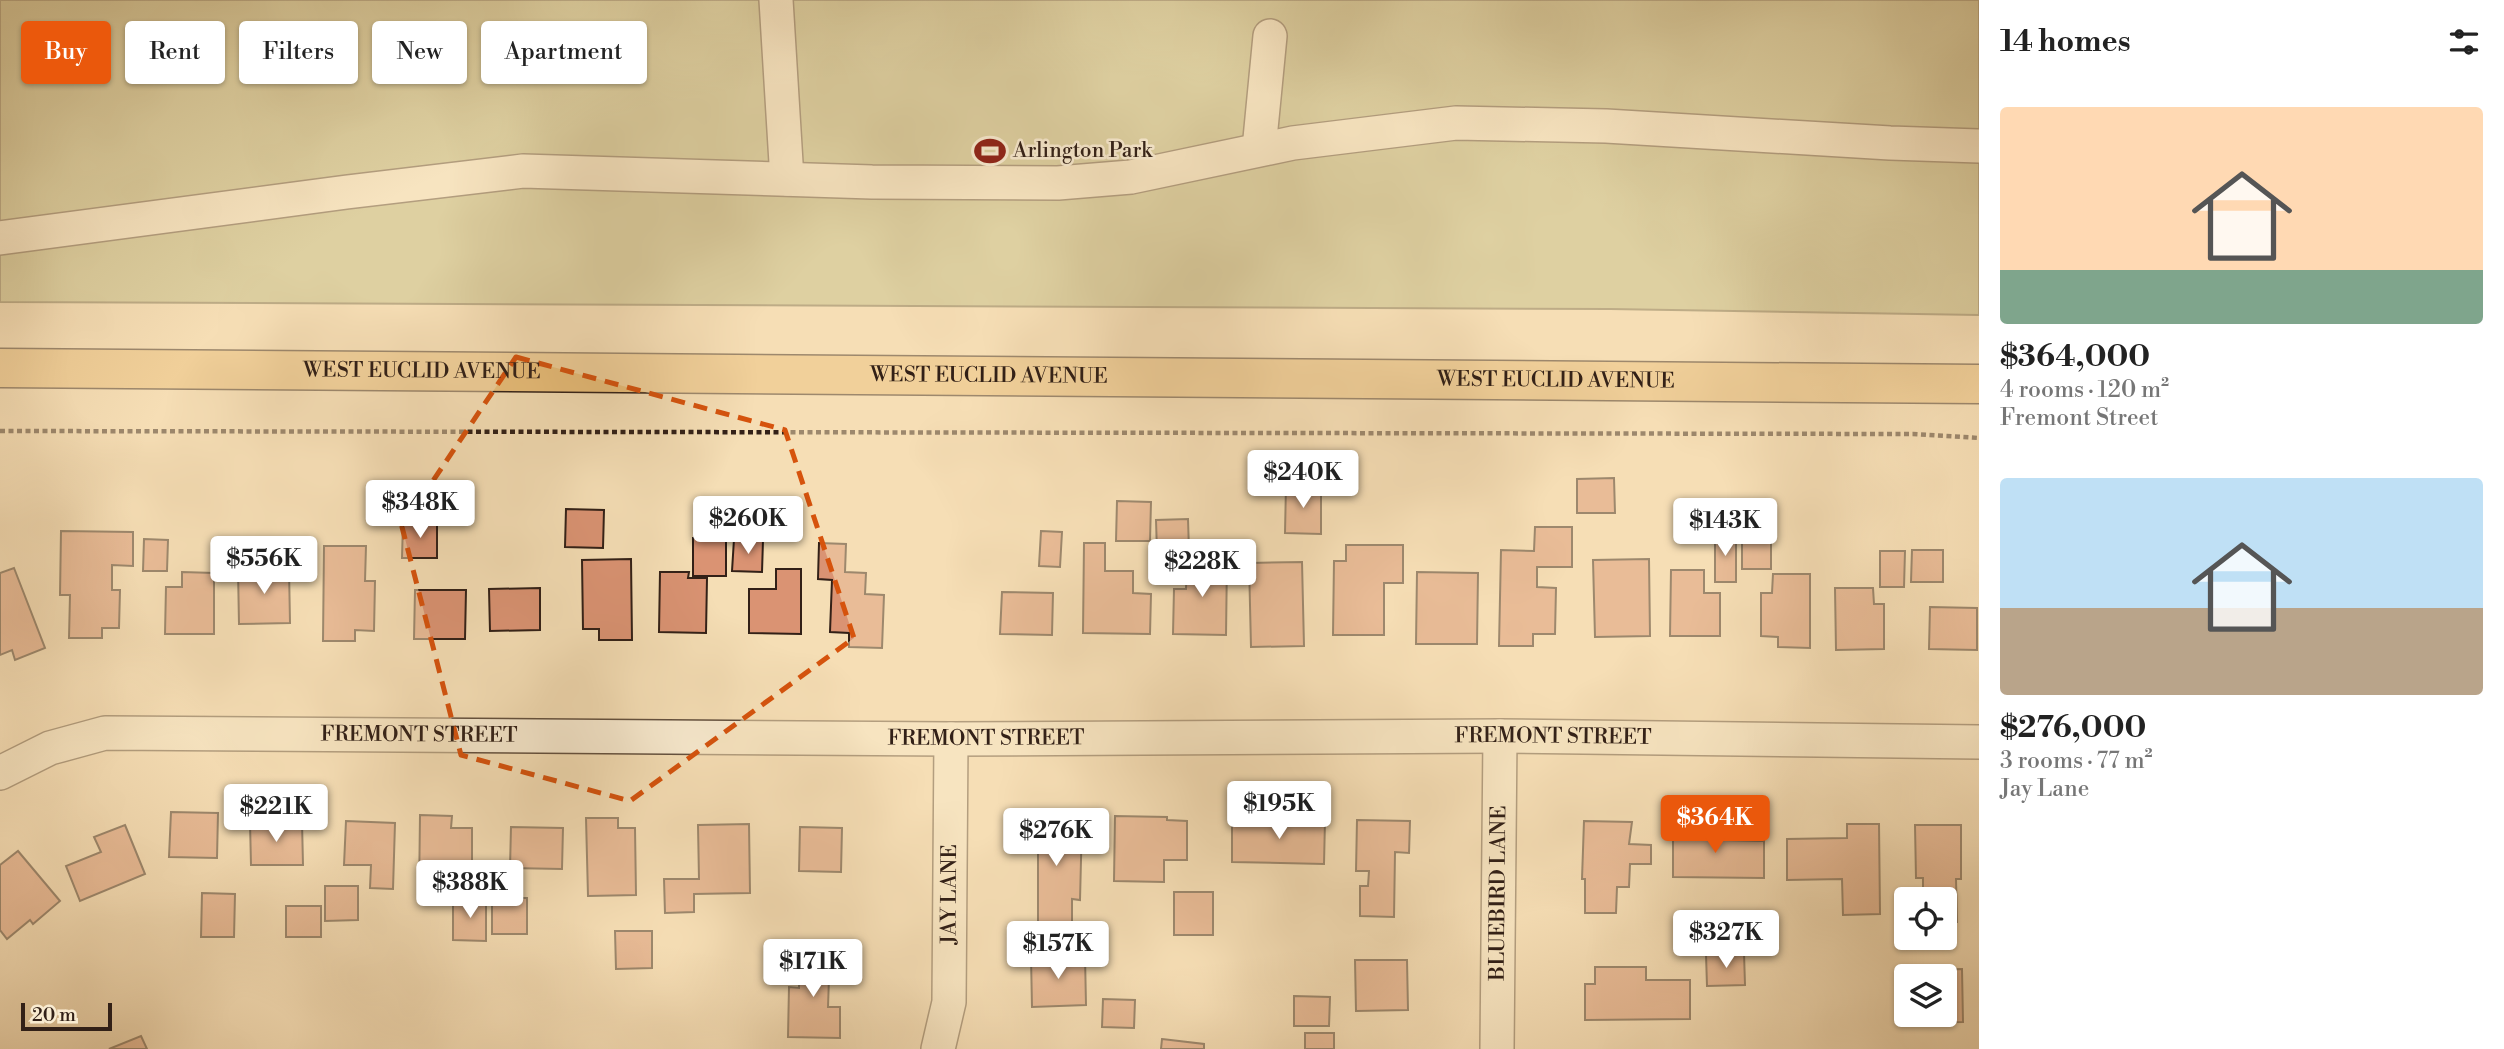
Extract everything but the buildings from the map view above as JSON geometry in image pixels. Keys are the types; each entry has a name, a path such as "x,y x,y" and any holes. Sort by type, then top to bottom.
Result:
{"main road":[{"name":"WEST EUCLID AVENUE","path":"0,368 1979,384"}],"street":[{"path":"776,0 787,179"},
{"path":"1259,149 1269,36"},
{"path":"0,238 333,193 523,171 872,183 1058,183 1131,177 1259,149 1456,123 1606,126 1979,146"},
{"name":"FREMONT STREET","path":"0,773 50,748 105,733 951,739 1500,736 1979,742"},
{"name":"BLUEBIRD LANE","path":"1497,1049 1500,736"},
{"name":"JAY LANE","path":"938,1049 949,1002 951,739"}],"path":[{"path":"0,431 1899,434 1979,438"}],"highlighted area":[{"path":"516,357 785,430 854,638 630,801 461,755 402,527"}],"shaded area":[{"name":"Arlington Park","path":"0,0 1979,0 1979,315 1610,309 0,302"}],"place":[{"name":"Arlington Park","path":"990,151"}]}
